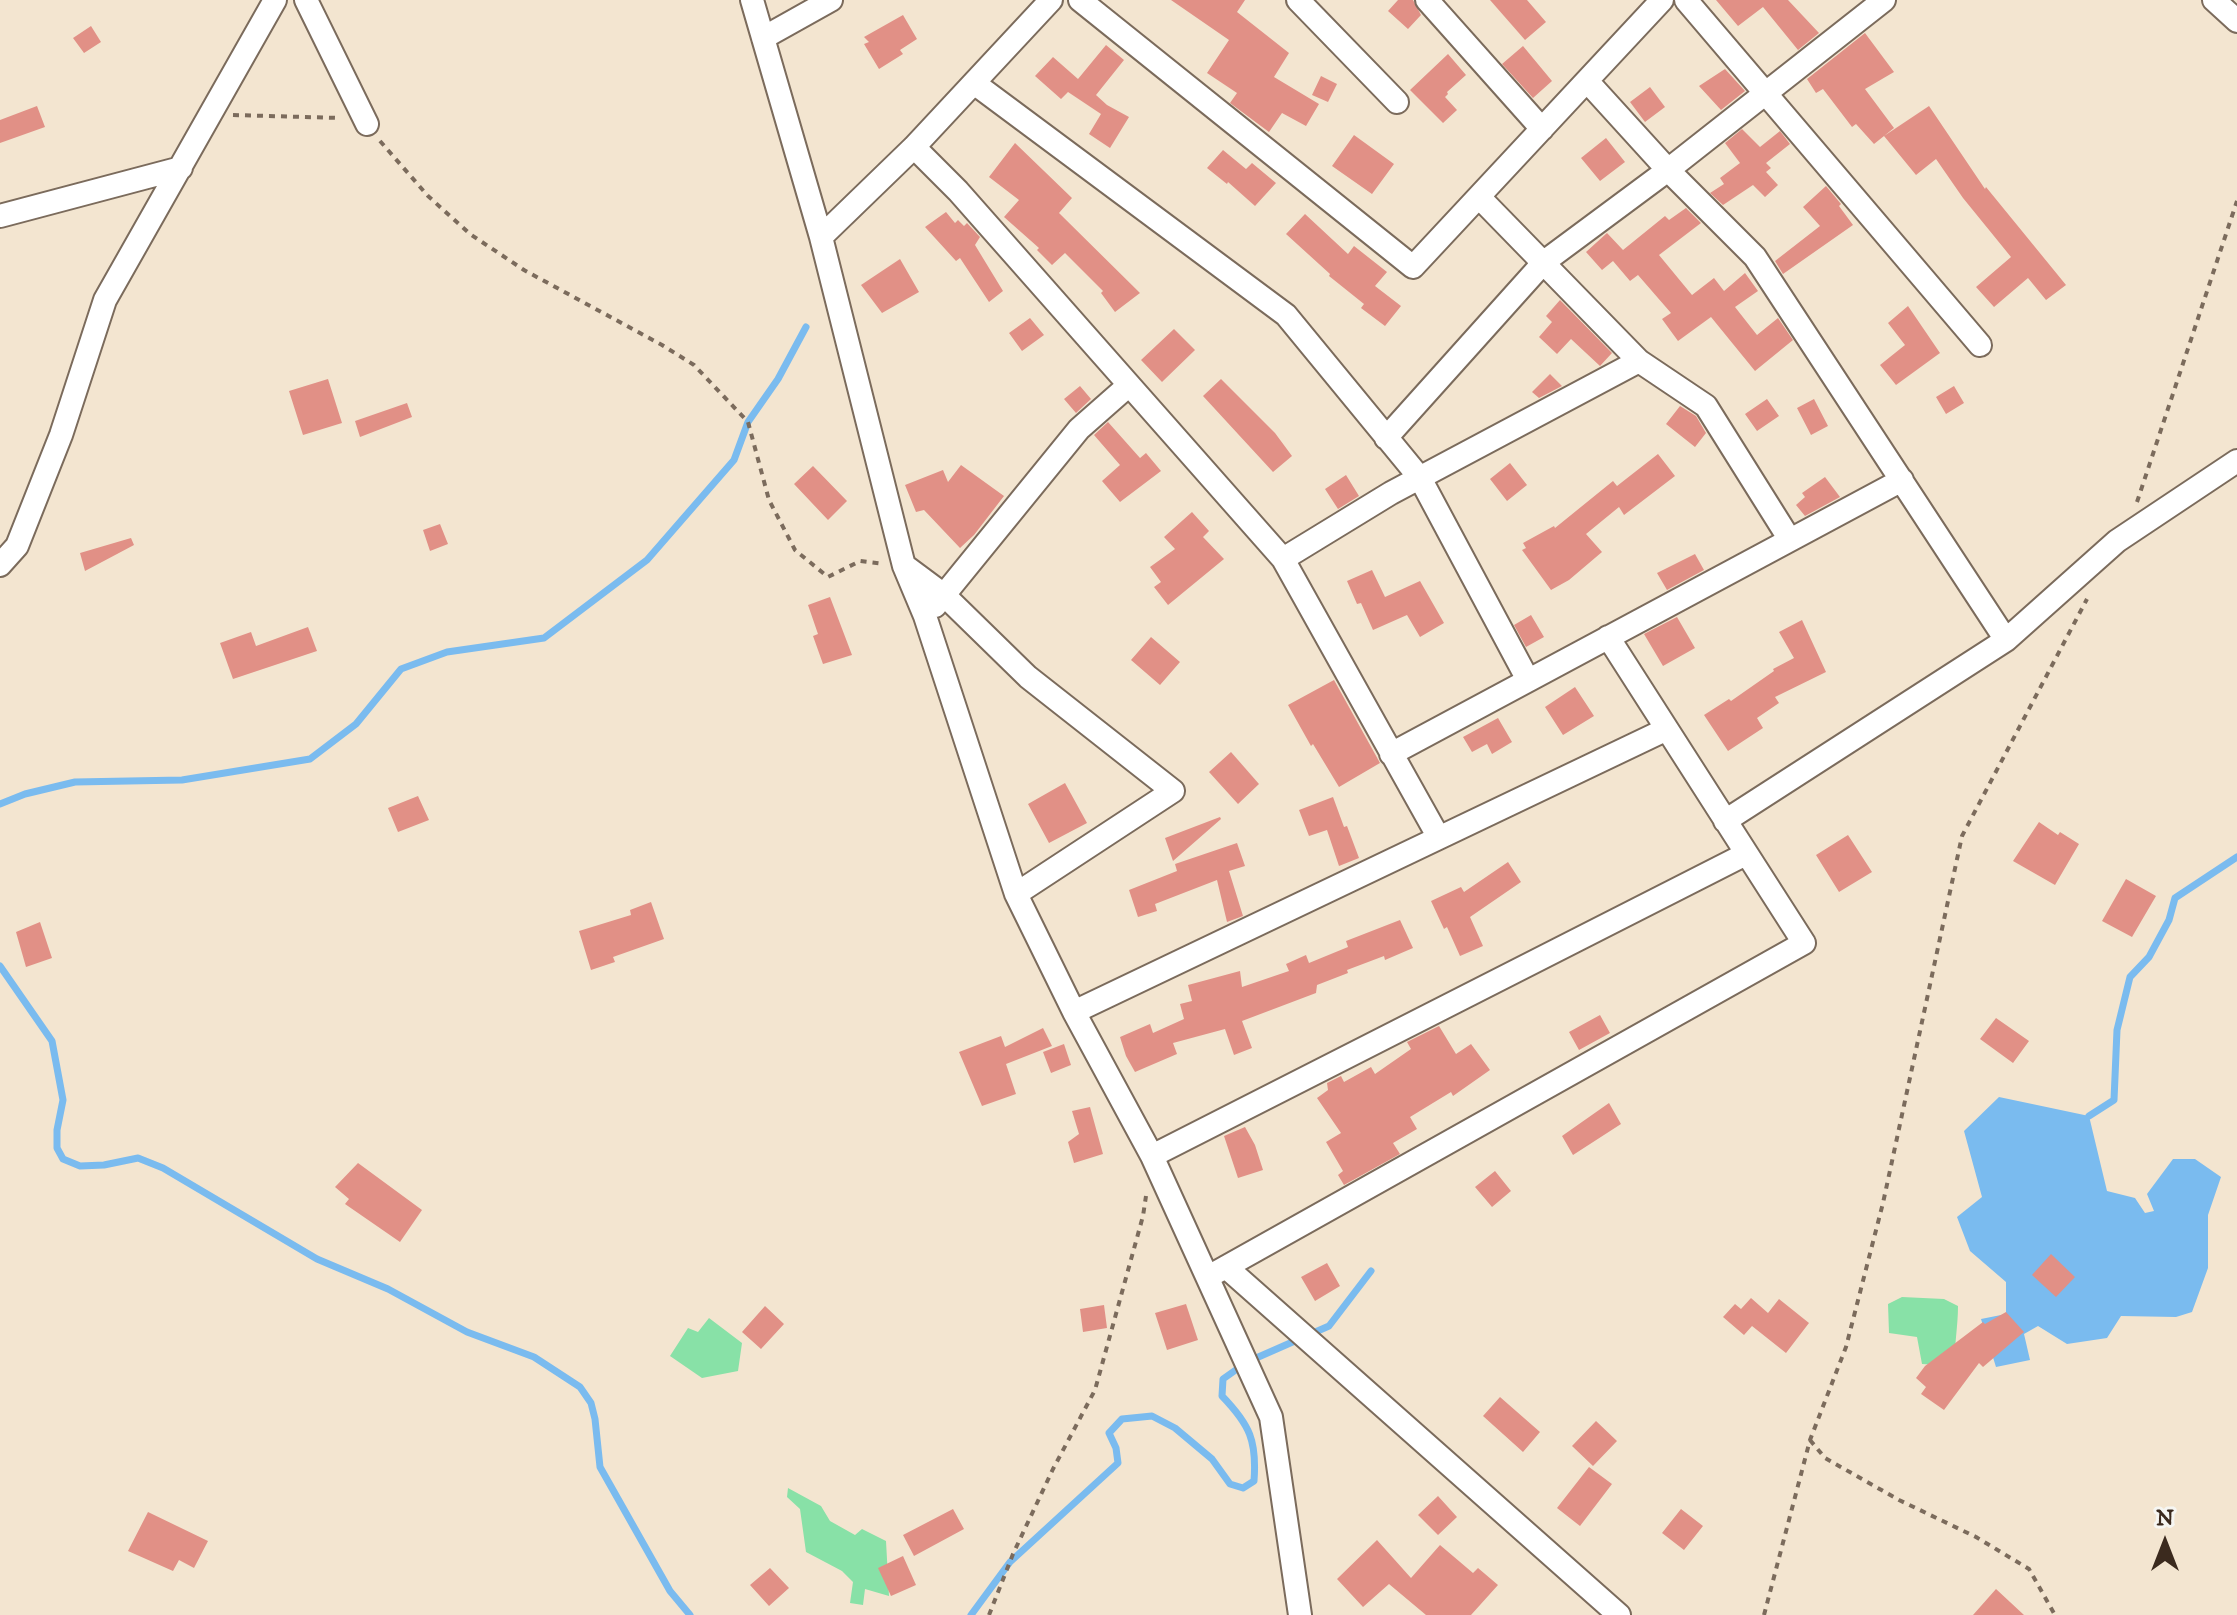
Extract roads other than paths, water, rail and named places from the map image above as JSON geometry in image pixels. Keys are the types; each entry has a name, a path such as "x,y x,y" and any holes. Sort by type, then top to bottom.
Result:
{"street":[{"path":"0,565 17,546 23,532 61,435 105,300 275,0"},
{"path":"306,0 367,124"},
{"path":"752,0 821,237 904,566 925,616 1016,894 1074,1012 1217,1272 1271,1417 1300,1615"},
{"path":"763,38 831,0"},
{"path":"821,237 914,147 1051,0"},
{"path":"1080,0 1413,267 1662,0"},
{"path":"1298,0 1397,102"},
{"path":"1429,0 1542,129"},
{"path":"1686,0 1980,345"},
{"path":"1386,438 1544,262 1767,94 1884,0"},
{"path":"2214,0 2237,21"},
{"path":"1587,81 1668,170 1755,257 2006,640"},
{"path":"974,83 1286,315 1420,478 1528,680"},
{"path":"914,147 958,191 1283,559 1439,838"},
{"path":"0,216 181,168"},
{"path":"1479,197 1639,361 1706,406 1790,540"},
{"path":"1283,559 1420,478 1639,361"},
{"path":"925,616 1079,429 1129,385"},
{"path":"1725,821 2006,640 2117,541 2237,461"},
{"path":"1391,754 1902,480"},
{"path":"904,566 944,595 1028,677 1173,791 1016,894"},
{"path":"1217,1272 1804,943 1608,637"},
{"path":"1074,1012 1667,729"},
{"path":"1152,1156 1746,854"},
{"path":"1217,1272 1619,1615"}],"water":[{"path":"1999,1097 2089,1116 2107,1191 2135,1198 2145,1213 2154,1211 2147,1194 2173,1159 2195,1159 2221,1177 2208,1215 2208,1268 2192,1312 2176,1317 2121,1316 2107,1338 2067,1344 2038,1326 2024,1334 2030,1360 1996,1367 1981,1319 2006,1314 2006,1282 1970,1251 1957,1217 1982,1197 1964,1131"}],"waterway":[{"path":"0,804 25,794 75,782 182,780 310,759 356,724 401,669 447,652 544,638 647,560 734,460 748,422 778,379 806,327"},
{"path":"2089,1116 2114,1100 2117,1030 2130,977 2149,957 2169,920 2175,898 2237,857"},
{"path":"0,966 52,1041 63,1100 57,1130 57,1148 63,1159 80,1166 138,1158 163,1168 317,1259 388,1289 467,1332 534,1357 580,1387 591,1403 600,1467 670,1591 690,1615"},
{"path":"971,1615 1010,1562 1118,1463 1109,1433 1122,1419 1152,1416 1175,1428 1212,1459 1230,1484 1243,1488 1254,1481 1250,1434 1222,1396 1223,1379 1247,1362 1329,1326 1371,1271"}]}
